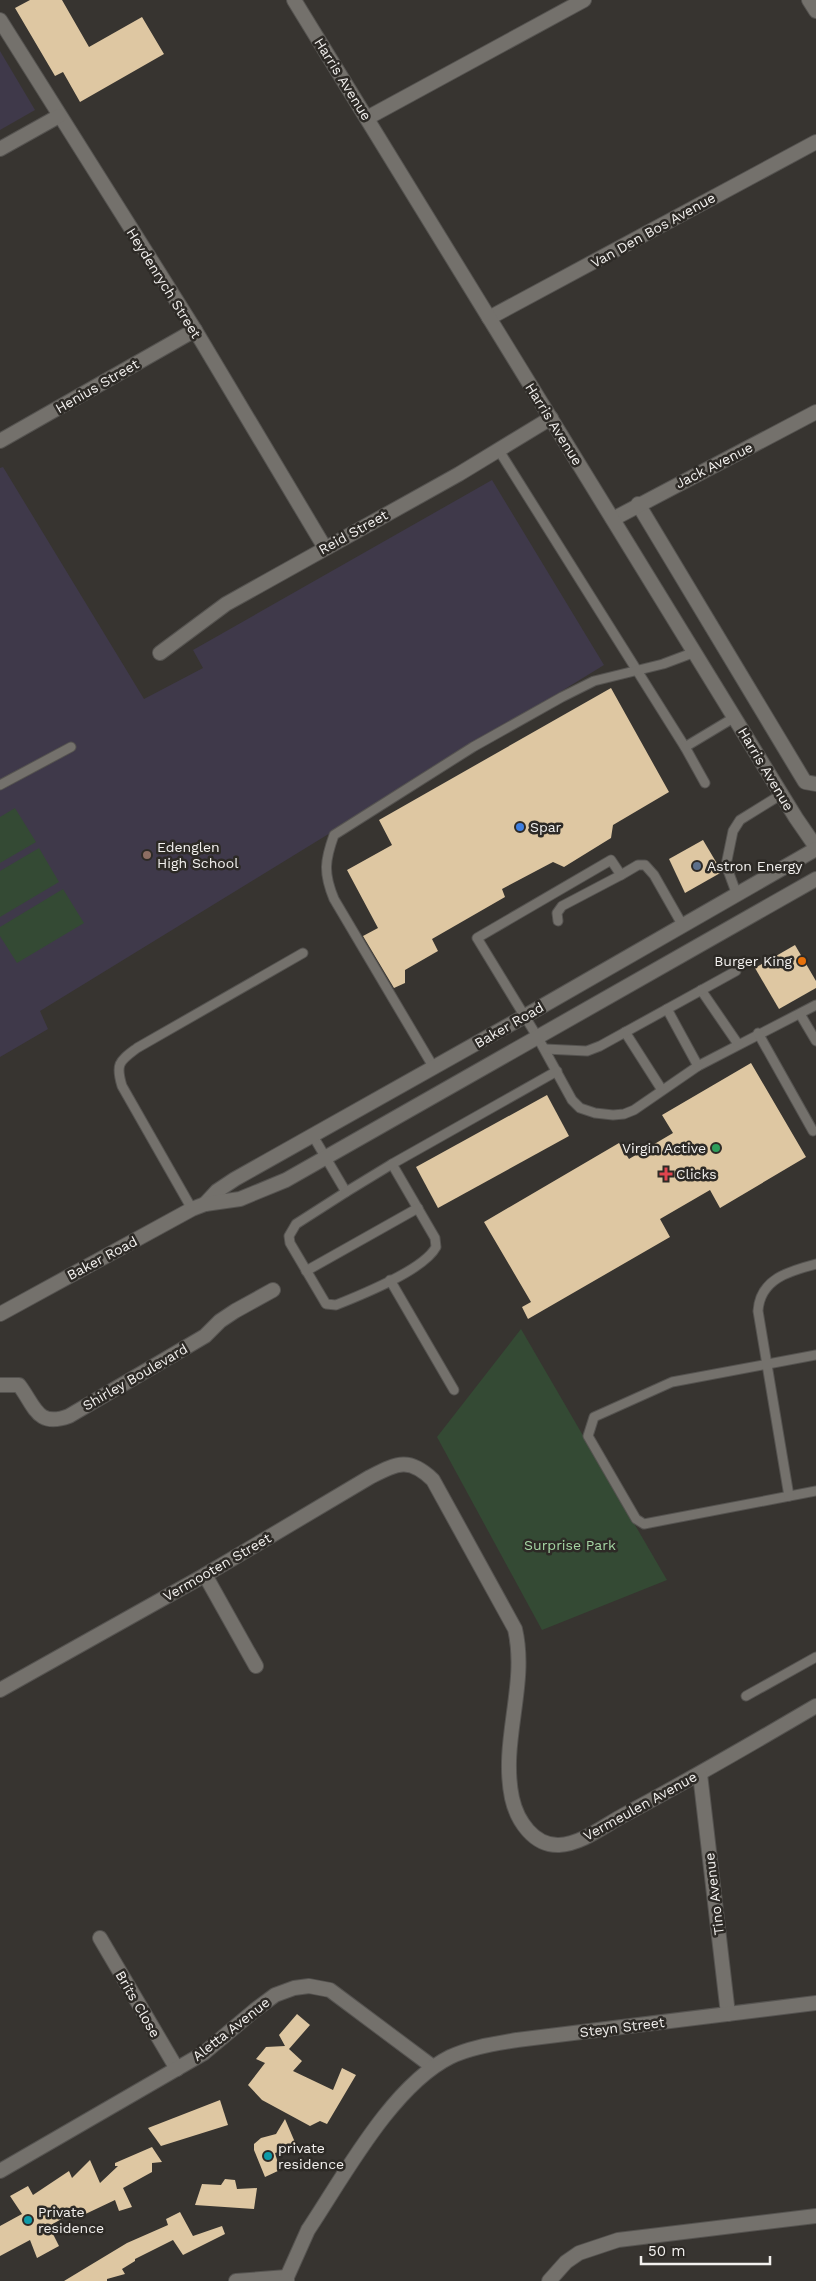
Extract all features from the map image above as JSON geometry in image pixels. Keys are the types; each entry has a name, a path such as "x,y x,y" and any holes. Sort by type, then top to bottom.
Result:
{"street":[{"name":"Harris Avenue","path":"294,0 816,848"},
{"path":"367,118 584,0"},
{"path":"809,0 816,11"},
{"name":"Heydenrych Street","path":"0,20 195,330 325,548"},
{"path":"0,149 59,116"},
{"name":"Van Den Bos Avenue","path":"489,318 816,142"},
{"name":"Henius Street","path":"0,442 195,330"},
{"name":"Jack Avenue","path":"613,519 638,504 816,412"},
{"name":"Reid Street","path":"160,653 226,604 458,474 551,418"},
{"path":"638,504 805,782 816,784"},
{"name":"Baker Road","path":"0,1314 198,1207 235,1179 526,1016 816,848"},
{"name":"Baker Road","path":"198,1207 240,1199 286,1180 541,1043 816,879"},
{"name":"Shirley Boulevard","path":"0,1385 19,1385 36,1411 44,1419 57,1420 69,1416 206,1336 220,1321 273,1290"},
{"name":"Vermooten Street","path":"0,1690 205,1575 391,1466 414,1465 433,1480"},
{"name":"Vermeulen Avenue","path":"433,1480 515,1629 520,1648 520,1669 508,1751 508,1773 512,1801 526,1830 547,1843 558,1845 571,1843 700,1774 816,1706"},
{"path":"205,1575 256,1666"},
{"name":"Tino Avenue","path":"700,1774 728,2014"},
{"name":"Brits Close","path":"100,1938 177,2069"},
{"name":"Aletta Avenue","path":"0,2171 204,2054 275,1995 294,1988 309,1986 330,1990 433,2067"},
{"name":"Steyn Street","path":"287,2279 308,2230 374,2131 392,2106 416,2080 433,2067 464,2052 517,2040 816,2003"},
{"path":"550,2281 566,2262 578,2253 618,2240 816,2216"},
{"path":"236,2281 287,2279"}],"lane":[{"path":"498,449 685,747 705,783"},
{"path":"434,1068 334,899 328,884 326,856 334,835 473,747 562,697 594,681 637,671 695,652"},
{"path":"685,747 735,717"},
{"path":"0,785 71,747"},
{"path":"737,895 726,865 733,831 740,820 782,794"},
{"path":"621,875 612,860 477,938 526,1016 576,1105 601,1114 624,1114 634,1110 698,1066 758,1033 816,1005"},
{"path":"558,921 557,913 562,906 638,865 646,865 683,926"},
{"path":"198,1207 122,1086 118,1066 121,1060 137,1048 303,952"},
{"path":"541,1043 587,1051 736,971"},
{"path":"701,990 738,1044"},
{"path":"667,1009 698,1066"},
{"path":"800,1014 816,1042"},
{"path":"625,1032 662,1090"},
{"path":"758,1033 813,1131"},
{"path":"392,1164 435,1238 436,1247 425,1261 349,1300 331,1305 323,1302 290,1243 291,1230 296,1224 392,1164 557,1072"},
{"path":"313,1136 346,1192"},
{"path":"306,1271 418,1208"},
{"path":"789,1496 758,1311 761,1294 771,1282 816,1264"},
{"path":"390,1280 454,1390"},
{"path":"816,1354 672,1382 594,1417 588,1436 633,1514 644,1524 816,1491"},
{"path":"746,1696 816,1657"}],"shaded area":[{"path":"0,51 35,110 0,130"},
{"name":"Edenglen High School","path":"3,467 144,699 203,668 193,650 492,480 604,665 40,1011 48,1029 0,1057 0,468"}],"green space":[{"path":"15,808 36,842 0,863 0,817"},
{"path":"39,848 59,882 0,917 0,871"},
{"path":"63,889 84,923 17,963 0,936 0,927"},
{"name":"Surprise Park","path":"521,1329 667,1580 542,1630 437,1437"}],"building":[{"path":"30,0 62,0 89,47 142,17 164,54 80,102 63,72 55,76 15,8"},
{"path":"611,688 669,792 613,825 611,838 564,867 553,862 502,889 505,897 432,939 438,951 405,970 405,983 394,988 363,936 378,928 347,870 392,845 379,820"},
{"path":"703,840 722,872 685,893 669,859"},
{"path":"795,945 816,981 816,988 779,1009 755,968"},
{"path":"751,1063 806,1157 720,1208 710,1190 660,1219 670,1237 528,1319 522,1307 531,1302 484,1222 619,1143 629,1159 673,1133 662,1115"},
{"path":"547,1095 569,1136 438,1208 416,1167"},
{"path":"297,2014 310,2025 289,2049 302,2061 293,2071 333,2090 342,2068 356,2075 327,2124 320,2121 310,2126 262,2100 248,2085 265,2063 256,2059 266,2047 285,2046 279,2035"},
{"path":"220,2100 228,2125 161,2146 148,2128"},
{"name":"private residence","path":"285,2119 297,2147 275,2153 280,2170 265,2177 254,2150 254,2144 261,2138 276,2134"},
{"path":"152,2147 162,2162 152,2163 152,2172 123,2188 132,2207 119,2211 115,2200 77,2218 74,2212 49,2226 59,2246 37,2258 30,2240 0,2256 0,2226 22,2214 10,2196 28,2186 33,2195 69,2171 72,2178 90,2160 100,2183 118,2166 115,2166 115,2163"},
{"name":"Private residence","path":"225,2179 235,2180 237,2189 257,2188 254,2209 195,2205 202,2184 221,2185"},
{"path":"180,2212 193,2236 222,2226 225,2234 183,2255 173,2240 135,2259 135,2261 122,2269 125,2274 107,2279 107,2281 64,2281 127,2243 168,2225 166,2219"}],"place":[{"name":"Spar","path":"520,827"},
{"name":"Edenglen High School","path":"147,855"},
{"name":"Astron Energy","path":"697,866"},
{"name":"Burger King","path":"802,961"},
{"name":"Virgin Active","path":"716,1148"},
{"name":"Clicks","path":"666,1174"},
{"name":"private residence","path":"268,2156"},
{"name":"Private residence","path":"28,2220"}]}
